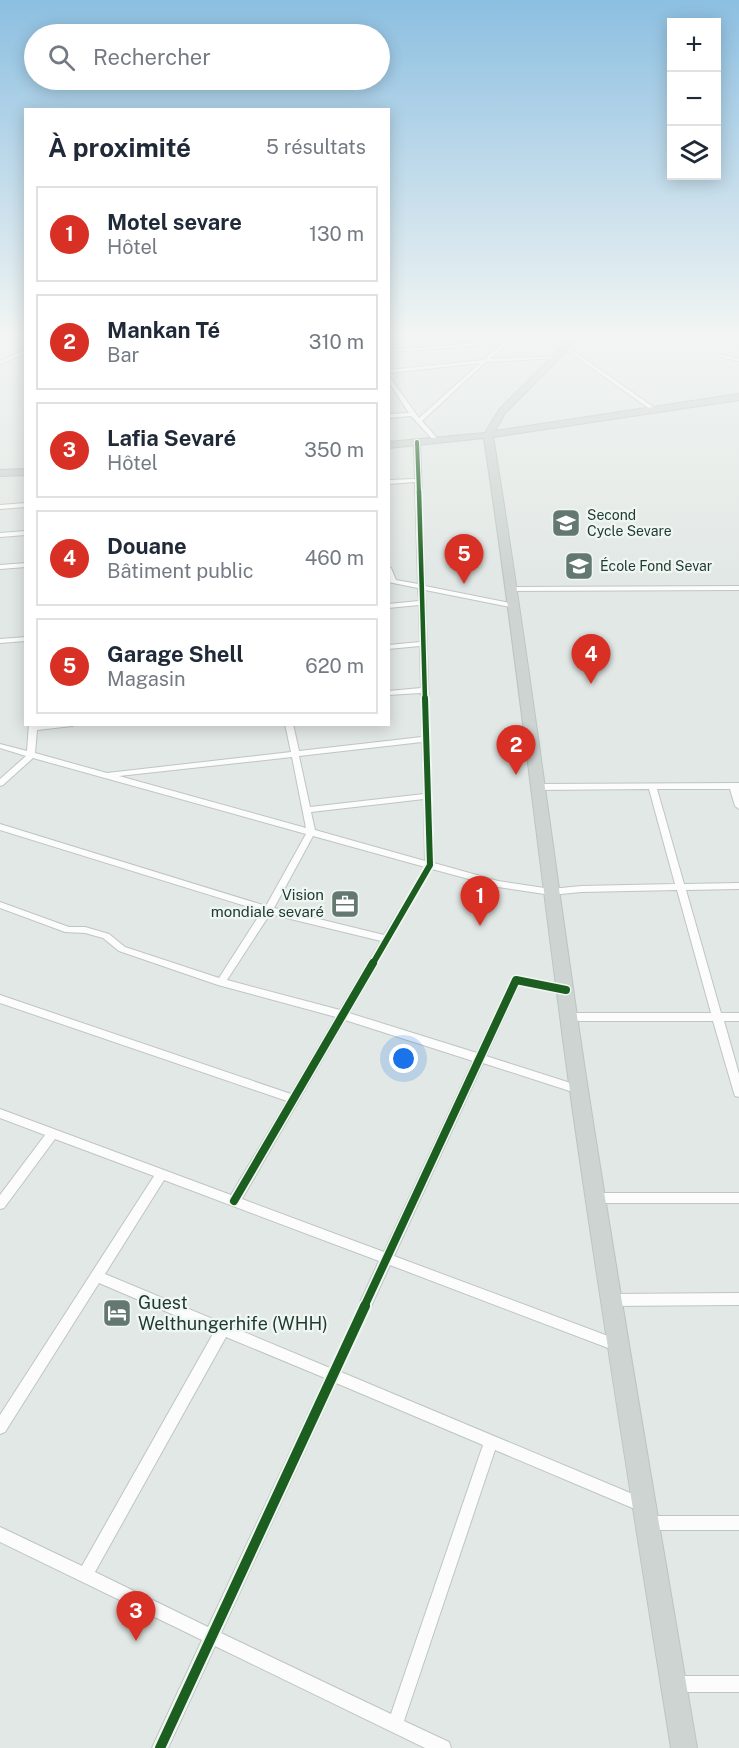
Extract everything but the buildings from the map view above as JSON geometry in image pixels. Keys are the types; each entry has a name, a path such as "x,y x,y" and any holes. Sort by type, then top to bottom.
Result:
{"main road":[{"path":"501,414 488,435 513,597 579,1090 618,1346 684,1748"},
{"path":"390,445 488,435 625,414"},
{"path":"0,473 24,472"}],"street":[{"path":"390,416 412,414 436,440"},
{"path":"419,421 427,414"},
{"path":"234,1201 430,865 417,442"},
{"path":"390,482 419,480"},
{"path":"0,507 24,505"},
{"path":"0,535 24,533"},
{"path":"0,567 24,565"},
{"path":"391,581 422,588 513,597 739,589"},
{"path":"390,606 423,603"},
{"path":"0,641 24,639"},
{"path":"390,647 424,644"},
{"path":"390,693 425,690"},
{"path":"0,783 31,755 33,726"},
{"path":"221,982 268,910 311,832 289,726"},
{"path":"104,776 426,739"},
{"path":"0,746 498,884 551,892 581,889 739,886"},
{"path":"652,786 739,1093"},
{"path":"537,787 736,786 739,806"},
{"path":"306,810 428,796"},
{"path":"0,827 268,910 387,939"},
{"path":"0,905 68,930 85,930 106,936 122,949 221,982 343,1015 579,1090"},
{"path":"160,1748 516,980 566,990"},
{"path":"0,999 294,1099"},
{"path":"569,1017 739,1017"},
{"path":"0,1113 618,1346"},
{"path":"0,1204 53,1133"},
{"path":"0,1427 162,1174"},
{"path":"596,1198 739,1198"},
{"path":"96,1276 491,1442 646,1514 739,1522"},
{"path":"611,1300 739,1299"},
{"path":"85,1575 223,1329"},
{"path":"395,1725 491,1442"},
{"path":"0,1533 443,1748"},
{"path":"674,1684 739,1684"}],"cycle path":[{"path":"234,1201 430,865 417,442"},
{"path":"160,1748 516,980 566,990"}],"place":[{"name":"Second Cycle Sevare","path":"566,523"},
{"name":"École Fond Sevar","path":"579,566"},
{"name":"Garage Shell","path":"464,584"},
{"name":"Douane","path":"591,684"},
{"name":"Mankan Té","path":"516,775"},
{"name":"Vision mondiale sevaré","path":"345,904"},
{"name":"Motel sevare","path":"480,926"},
{"name":"Guest Welthungerhife (WHH)","path":"117,1313"},
{"name":"Lafia Sevaré","path":"136,1641"}]}
